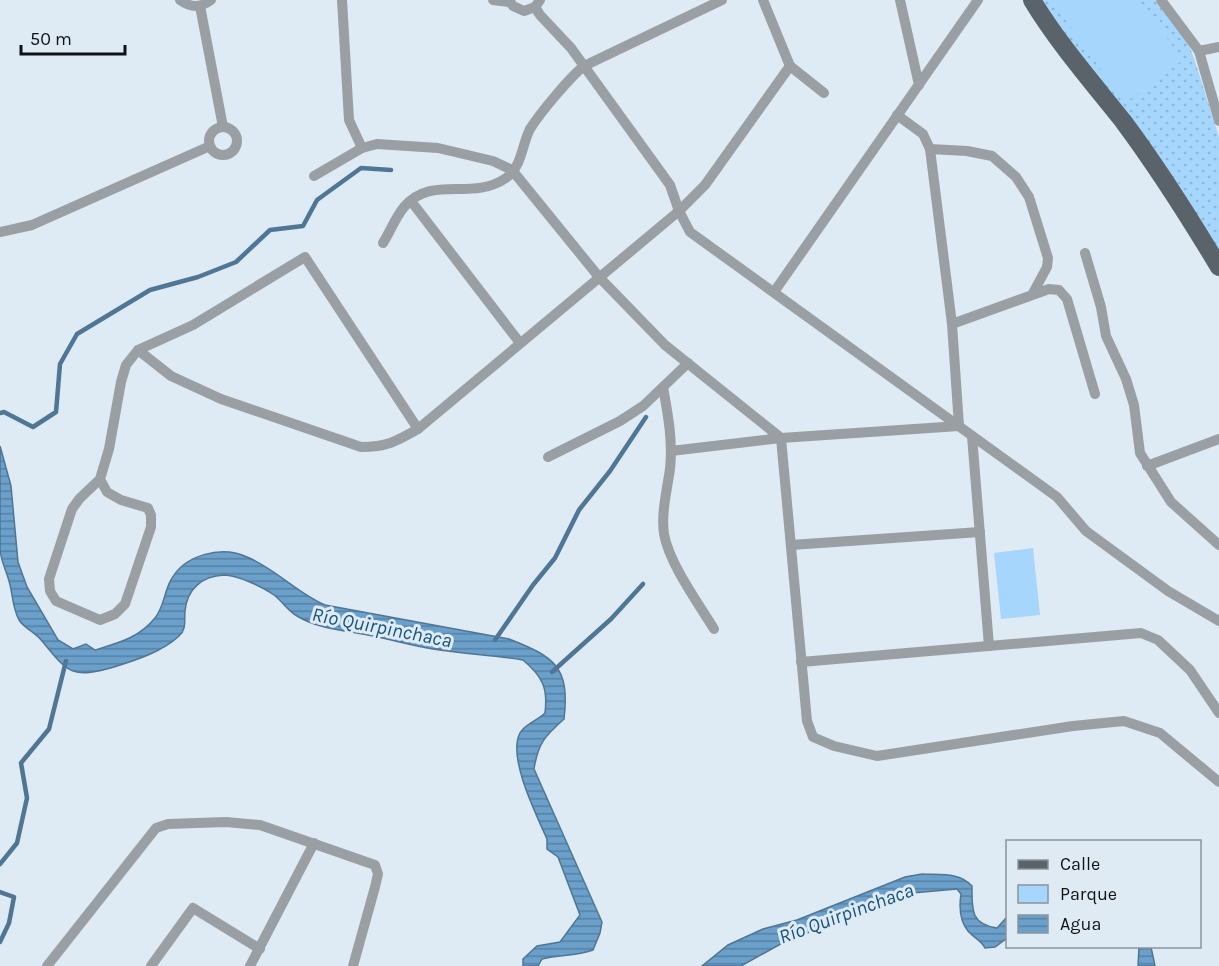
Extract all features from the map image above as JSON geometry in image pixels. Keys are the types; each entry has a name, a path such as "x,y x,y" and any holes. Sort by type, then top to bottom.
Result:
{"main road":[{"path":"1032,0 1045,21 1125,124 1182,205 1219,267"}],"street":[{"path":"180,0 186,4 200,6 211,0"},
{"path":"342,0 349,120 362,148"},
{"path":"493,0 509,1 518,9 524,10 537,3 540,15 571,48 670,185 679,211 690,232 1057,497 1086,531 1168,591 1219,621"},
{"path":"383,243 403,208 420,193 435,189 470,190 490,186 509,176 521,156 530,129 574,74 584,66 722,0"},
{"path":"764,0 790,66 824,93"},
{"path":"900,0 919,85"},
{"path":"774,292 978,0"},
{"path":"1161,0 1199,51 1219,121"},
{"path":"200,6 224,127"},
{"path":"1199,51 1219,47"},
{"path":"138,350 171,376 220,399 361,447 381,447 394,443 418,429 679,211 705,185 790,66"},
{"path":"897,115 923,134 930,149 952,324 959,426"},
{"path":"224,127 233,130 238,143 233,152 224,155 216,153 210,146 211,134 214,130 224,127"},
{"path":"314,176 362,148 377,144 438,148 493,160 512,170 599,277 665,345 781,438 807,721 813,736 834,746 877,756 1073,726 1124,721 1160,733 1219,782"},
{"path":"0,232 32,225 210,146"},
{"path":"930,149 967,151 992,156 1016,177 1029,197 1048,258 1047,267 1032,295"},
{"path":"411,201 520,343"},
{"path":"1085,253 1101,308 1106,336 1126,379 1134,405 1140,453 1171,502 1219,545"},
{"path":"100,479 107,492 121,500 148,508 151,515 151,527 125,604 115,614 99,620 56,601 50,591 49,579 72,509 100,479 109,449 126,365 138,350 193,325 305,257 418,429"},
{"path":"952,324 1049,289 1059,290 1067,299 1095,394"},
{"path":"548,457 620,421 643,406 688,363"},
{"path":"663,387 671,434 664,506 664,534 673,558 714,629"},
{"path":"670,451 781,438 959,426"},
{"path":"972,436 989,646"},
{"path":"1147,466 1219,439"},
{"path":"791,545 980,532"},
{"path":"801,662 1141,633 1158,640 1190,670 1219,713"},
{"path":"47,966 156,828 168,824 226,822 260,825 375,865 378,874 353,966"},
{"path":"250,966 314,843"},
{"path":"151,966 193,908 260,949"}],"green space":[{"path":"1042,0 1155,0 1187,41 1219,137 1219,253 1047,11"},
{"path":"1051,0 1139,0 1183,60 1125,103"},
{"path":"1033,548 1040,615 1001,619 994,553"}],"water":[{"name":"Río Quirpinchaca","path":"0,446 11,486 18,562 27,587 58,640 73,649 86,644 95,650 135,635 155,618 177,571 185,564 204,555 226,552 258,562 325,605 509,639 525,645 548,659 556,666 564,687 564,719 543,741 534,769 602,922 593,950 542,959 538,966 523,966 523,959 537,946 560,942 580,915 558,857 547,849 547,839 520,771 517,744 520,733 545,713 546,704 545,690 540,678 523,660 433,649 321,626 294,614 277,597 263,588 243,579 224,575 209,578 192,590 186,603 183,630 165,647 100,671 72,671 21,623 15,610 0,550"},
{"name":"Río Quirpinchaca","path":"922,874 961,878 972,886 973,908 977,919 988,926 997,928 1006,918 1006,939 995,947 985,948 968,931 963,923 960,909 961,894 957,889 912,893 786,941 741,966 702,966 728,945 763,929 797,920 905,877"},
{"path":"1139,948 1151,948 1155,966 1138,966"}],"waterway":[{"path":"0,413 4,412 33,427 56,412 60,364 77,334 150,290 198,277 236,262 270,230 303,226 317,200 361,168 391,170"},
{"path":"495,640 533,585 555,558 579,510 610,471 646,417"},
{"path":"552,672 611,619 643,584"},
{"path":"0,864 17,843 27,798 21,763 49,729 66,661"},
{"path":"0,892 14,897 9,923 0,942"}]}
